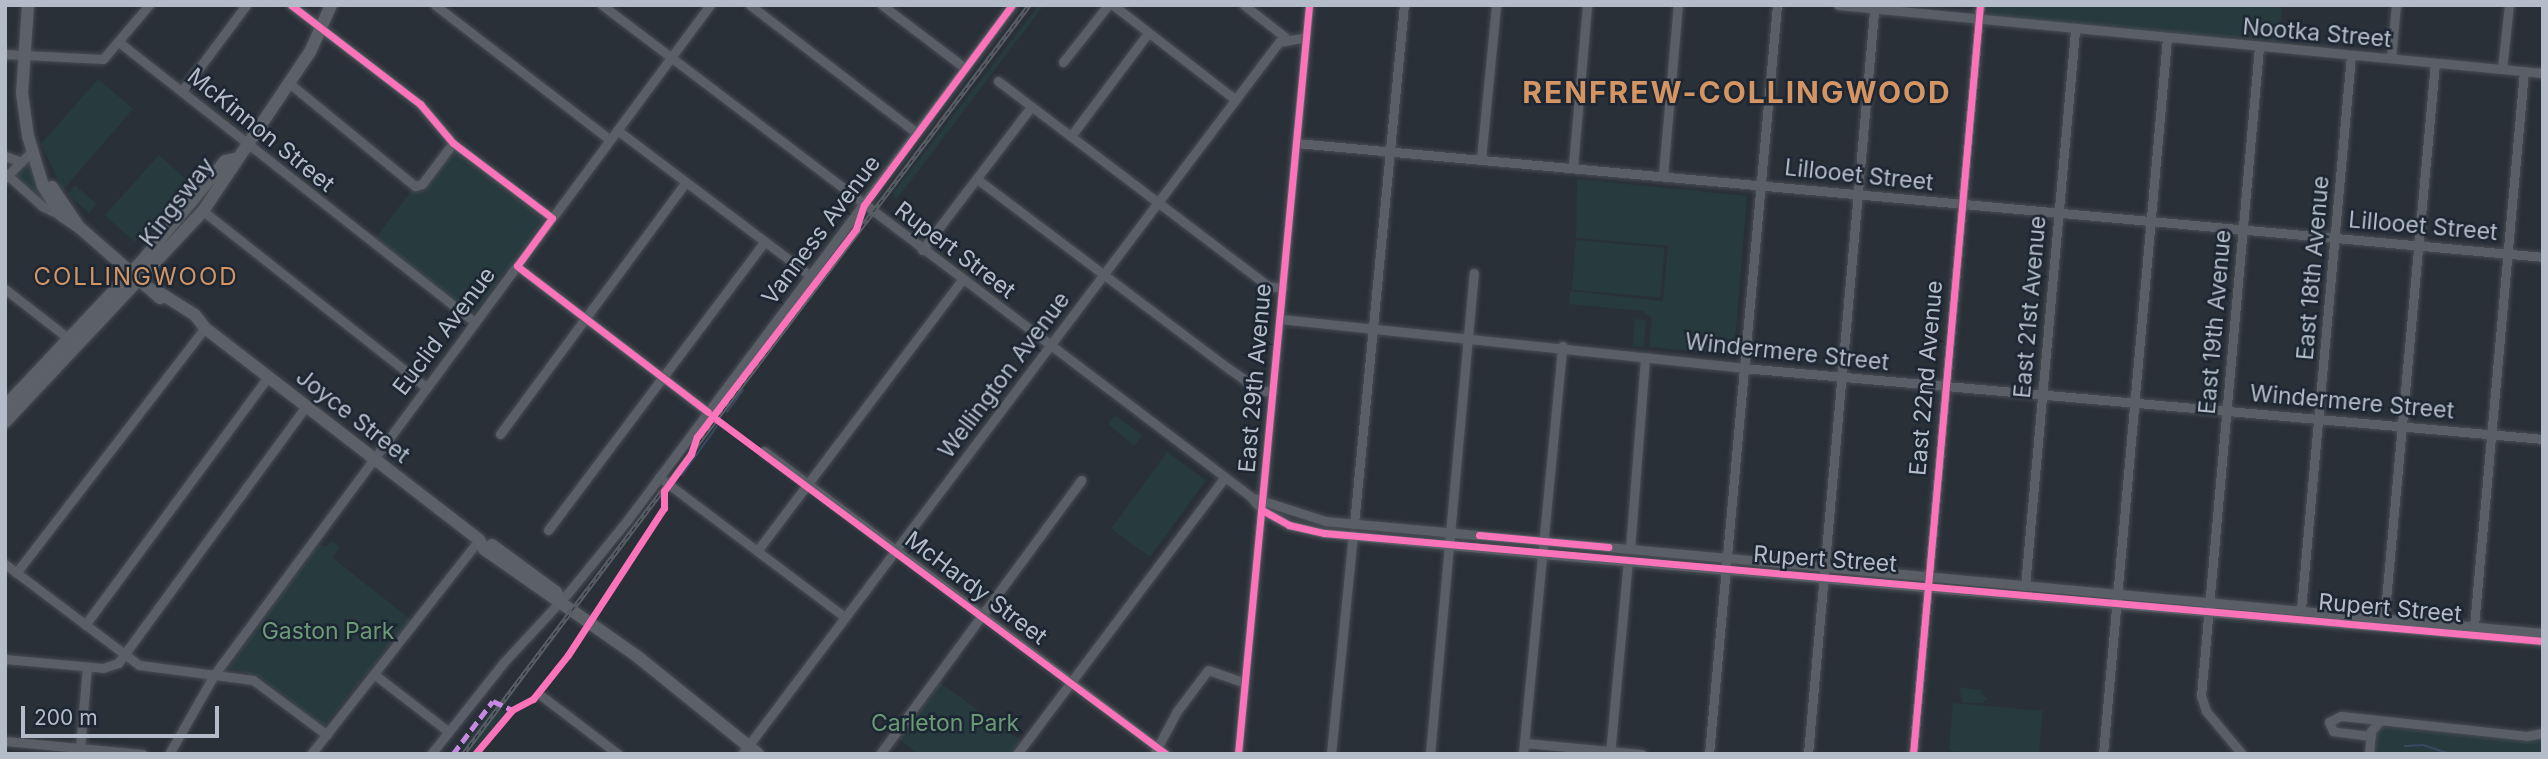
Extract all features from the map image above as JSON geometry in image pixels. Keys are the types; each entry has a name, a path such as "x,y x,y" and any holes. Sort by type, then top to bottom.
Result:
{"main road":[{"name":"Joyce Street","path":"28,5 22,102 32,151 44,180 79,227"},
{"name":"Kingsway","path":"12,399 203,211 233,169 234,159 289,83 322,28 331,5"},
{"name":"Kingsway","path":"5,422 12,399 68,338 138,275 225,161 234,159"},
{"name":"Joyce Street","path":"44,180 43,186 61,215 157,290 179,303 203,326 479,540 488,542 556,592 560,603 626,653 630,662 668,684 749,751"}],"street":[{"path":"5,54 93,62 110,56 149,5"},
{"path":"182,90 246,5"},
{"path":"292,5 425,109 453,143 552,218"},
{"path":"435,5 610,139"},
{"name":"Rupert Street","path":"602,5 922,250 1289,525 1353,535 1543,554 1726,570 1825,573"},
{"name":"Euclid Avenue","path":"169,754 214,675 710,5"},
{"path":"750,5 917,134"},
{"path":"882,5 965,68"},
{"name":"Vanness Avenue","path":"431,754 503,663 590,568 1012,5"},
{"path":"1063,62 1110,5 1236,100"},
{"path":"1244,5 1285,37 1306,37"},
{"name":"East 29th Avenue","path":"1238,754 1309,5"},
{"path":"1354,523 1404,5"},
{"path":"1481,159 1496,5"},
{"path":"1573,166 1587,5"},
{"path":"1663,175 1678,5"},
{"path":"1709,754 1777,5"},
{"name":"Nootka Street","path":"1838,5 1874,12 2543,73"},
{"name":"East 22nd Avenue","path":"1913,754 1980,5"},
{"path":"2390,58 2396,5"},
{"path":"2502,69 2509,5"},
{"path":"1808,754 1874,12"},
{"name":"East 21st Avenue","path":"2025,586 2075,31"},
{"path":"1071,136 1148,33"},
{"name":"Wellington Avenue","path":"749,751 845,617 1285,37"},
{"path":"2103,754 2166,39"},
{"name":"McKinnon Street","path":"120,43 475,322"},
{"name":"East 19th Avenue","path":"2242,754 2202,701 2259,47"},
{"name":"East 18th Avenue","path":"2301,609 2351,55"},
{"path":"2384,621 2399,426 2435,63"},
{"path":"2474,626 2524,71"},
{"path":"998,81 1268,286 1283,288"},
{"path":"289,83 415,187 422,184 453,143"},
{"path":"922,250 1031,107"},
{"path":"617,130 811,276"},
{"name":"Lillooet Street","path":"1296,143 1573,166 1858,195 2543,257"},
{"path":"6,175 32,151"},
{"path":"5,156 19,161"},
{"name":"Joyce Street","path":"6,175 43,206 61,215"},
{"path":"977,179 1259,390 1273,392"},
{"path":"500,434 686,182"},
{"path":"203,211 426,387"},
{"path":"548,530 764,242"},
{"path":"517,266 708,412"},
{"path":"1430,754 1474,273"},
{"path":"757,551 962,280"},
{"path":"5,289 68,338"},
{"name":"Windermere Street","path":"1280,319 1470,336 1743,368 2543,439"},
{"path":"16,573 203,326"},
{"path":"1523,754 1562,346"},
{"path":"1630,550 1645,358"},
{"path":"85,625 268,377"},
{"path":"5,659 110,667 123,654 306,406"},
{"name":"McHardy Street","path":"764,451 1071,682 1159,752"},
{"path":"659,477 845,617"},
{"path":"1017,754 1225,477"},
{"path":"880,754 1081,480"},
{"name":"Rupert Street","path":"1262,505 1309,518 1727,559 1825,573 2543,633"},
{"path":"1331,754 1353,535"},
{"path":"311,754 479,540"},
{"path":"1610,752 1628,561"},
{"path":"5,564 123,654 152,670 214,675 262,684 327,735"},
{"name":"Rupert Street","path":"1928,582 2025,586 2117,598"},
{"name":"Rupert Street","path":"2209,606 2301,609 2543,640"},
{"path":"80,748 87,667"},
{"path":"1159,752 1177,711 1208,670 1245,683"},
{"path":"375,675 449,732"},
{"path":"543,697 618,754"},
{"path":"2371,736 2333,731 2329,722 2337,716 2378,723 2526,736 2543,733"},
{"path":"2369,754 2371,736 2378,723"},
{"path":"5,741 142,754"},
{"path":"1524,743 1641,754"}],"green space":[{"path":"1039,5 1044,5 896,200 893,193"},
{"path":"1987,5 2282,5 2279,42 1991,17"},
{"path":"98,79 133,109 63,190 41,144"},
{"path":"454,150 545,220 474,314 375,239 411,191 421,191"},
{"path":"159,155 189,182 135,242 105,215"},
{"path":"25,164 30,164 48,205 15,176"},
{"path":"1577,179 1747,196 1734,355 1649,347 1652,319 1643,311 1569,304 1570,291 1663,301 1668,246 1576,238"},
{"path":"75,185 97,204 89,213 67,194"},
{"path":"1576,240 1665,248 1660,298 1572,290"},
{"path":"1635,319 1646,320 1644,347 1633,346"},
{"path":"1115,415 1142,435 1134,446 1108,424"},
{"path":"1167,452 1206,480 1150,557 1111,529"},
{"name":"Gaston Park","path":"331,541 340,547 333,558 411,620 323,727 260,677 228,668 317,546 327,546"},
{"name":"Carleton Park","path":"940,683 1022,741 1012,754 918,754 898,738"},
{"path":"1959,687 1980,690 1987,699 1982,703 1963,703"},
{"path":"1953,703 2043,711 2039,754 1949,751"},
{"path":"496,705 506,713 474,753 464,745"},
{"path":"2382,727 2528,740 2543,737 2543,754 2374,754 2376,732"}],"waterway":[{"path":"727,412 743,390"},
{"path":"682,475 717,426"},
{"path":"2405,746 2423,745 2451,754"}],"railway":[{"path":"463,754 1029,5"}],"marked path":[{"path":"453,754 493,701 512,710"}],"cycle path":[{"path":"291,5 420,104 453,143 552,218 517,266 708,412"},
{"path":"475,754 512,710 533,699 568,655 664,508 664,491 691,454 697,437 856,229 864,205 1012,5"},
{"path":"1238,754 1309,5"},
{"path":"1913,754 1980,5"},
{"path":"712,416 1166,754"},
{"path":"1262,510 1289,525 1324,533 2543,641"},
{"path":"1479,535 1608,547"}],"district":[{"name":"RENFREW-COLLINGWOOD","path":"1737,92"},
{"name":"COLLINGWOOD","path":"136,277"}]}
